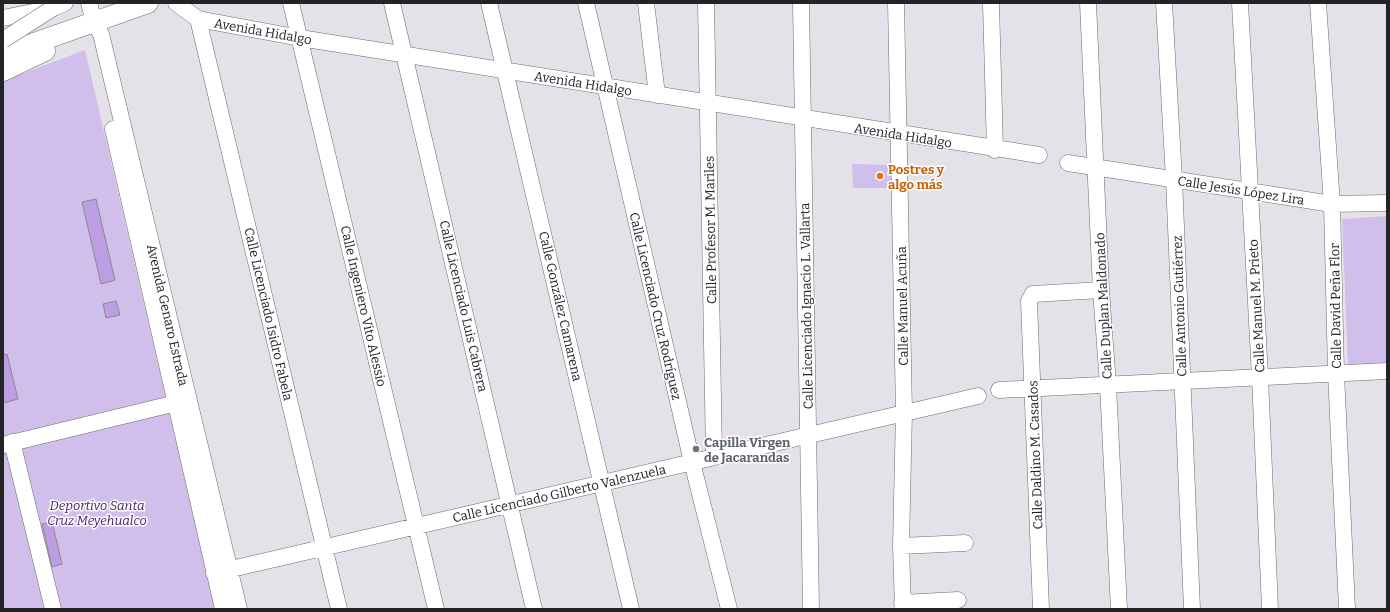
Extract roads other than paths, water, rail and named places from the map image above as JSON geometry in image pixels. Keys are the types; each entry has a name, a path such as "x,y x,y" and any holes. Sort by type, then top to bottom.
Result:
{"main road":[{"path":"3,54 148,3"},
{"path":"3,70 56,45 94,22"}],"street":[{"name":"Avenida Genaro Estrada","path":"89,3 94,22 101,34 222,571 223,609"},
{"name":"Avenida Hidalgo","path":"176,3 198,19 300,38 995,150 1039,155"},
{"name":"Calle Ingeniero Vito Alessio","path":"291,3 436,609"},
{"name":"Calle Licenciado Luis Cabrera","path":"392,3 534,609"},
{"name":"Calle González Camarena","path":"489,3 631,609"},
{"name":"Calle Licenciado Cruz Rodríguez","path":"586,3 692,462 729,609"},
{"path":"646,3 657,95"},
{"name":"Calle Profesor M. Mariles","path":"706,3 714,456"},
{"name":"Calle Licenciado Ignacio L. Vallarta","path":"801,3 811,609"},
{"name":"Calle Manuel Acuña","path":"896,3 904,412 901,546 902,606"},
{"path":"991,3 995,150"},
{"name":"Calle Duplan Maldonado","path":"1088,3 1101,290 1108,385 1119,609"},
{"name":"Calle Antonio Gutiérrez","path":"1164,3 1174,179 1192,609"},
{"name":"Calle Manuel M. Prieto","path":"1240,3 1260,377 1270,609"},
{"name":"Calle David Peña Flor","path":"1318,3 1332,204 1336,373 1347,609"},
{"path":"3,18 59,5"},
{"path":"3,40 59,5"},
{"name":"Calle Licenciado Isidro Fabela","path":"198,19 339,609"},
{"name":"Calle Jesús López Lira","path":"1068,163 1332,204 1387,203"},
{"name":"Calle Daldino M. Casados","path":"1041,609 1031,388 1029,301 1033,294 1101,290"},
{"path":"999,390 1387,371"},
{"name":"Calle Licenciado Gilberto Valenzuela","path":"222,571 510,505 808,434 978,396"},
{"path":"53,609 8,443 168,405"},
{"path":"901,546 965,543"},
{"name":"Avenida Genaro Estrada","path":"222,571 239,609"},
{"path":"902,606 958,600"}],"place":[{"name":"Postres y algo más","path":"880,176"},
{"name":"Capilla Virgen de Jacarandas","path":"696,449"}],"park label":[{"name":"Deportivo Santa Cruz Meyehualco","path":"97,512"}]}
